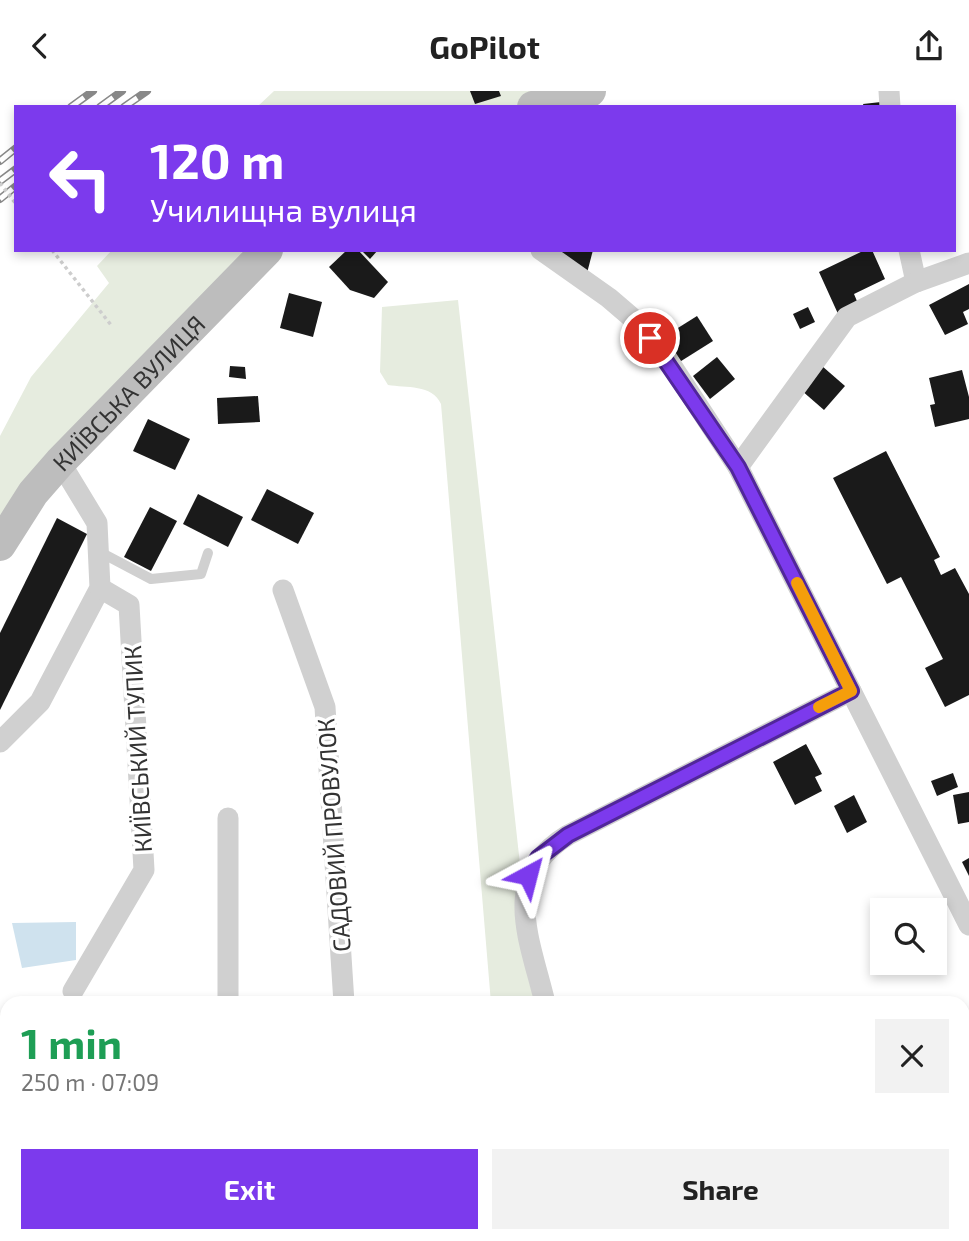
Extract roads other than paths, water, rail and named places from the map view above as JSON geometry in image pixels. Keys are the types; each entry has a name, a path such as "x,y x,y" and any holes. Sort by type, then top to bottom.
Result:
{"street":[{"path":"540,105 590,91"},
{"name":"КИЇВСЬКА ВУЛИЦЯ","path":"0,545 33,493 60,462 265,252"},
{"path":"544,252 609,298 637,322 664,354 738,467 969,925"},
{"path":"909,252 916,282"},
{"path":"738,467 847,317 916,282 969,263"},
{"path":"0,742 40,702 100,588 97,523 60,462"},
{"name":"КИЇВСЬКИЙ ТУПИК","path":"73,991 144,870 129,605 100,588"},
{"name":"САДОВИЙ ПРОВУЛОК","path":"283,590 325,707 344,996"},
{"path":"544,996 524,898 528,875 538,858 568,835 851,691"},
{"path":"228,818 228,996"}],"lane":[{"path":"98,551 151,579 201,574 208,553"}],"water":[{"path":"76,922 76,960 22,968 12,923"}],"railway":[{"path":"74,105 93,91"},
{"path":"103,105 122,91"},
{"path":"127,105 147,91"},
{"path":"0,161 14,150"},
{"path":"0,181 14,170"},
{"path":"0,199 14,188"}]}
